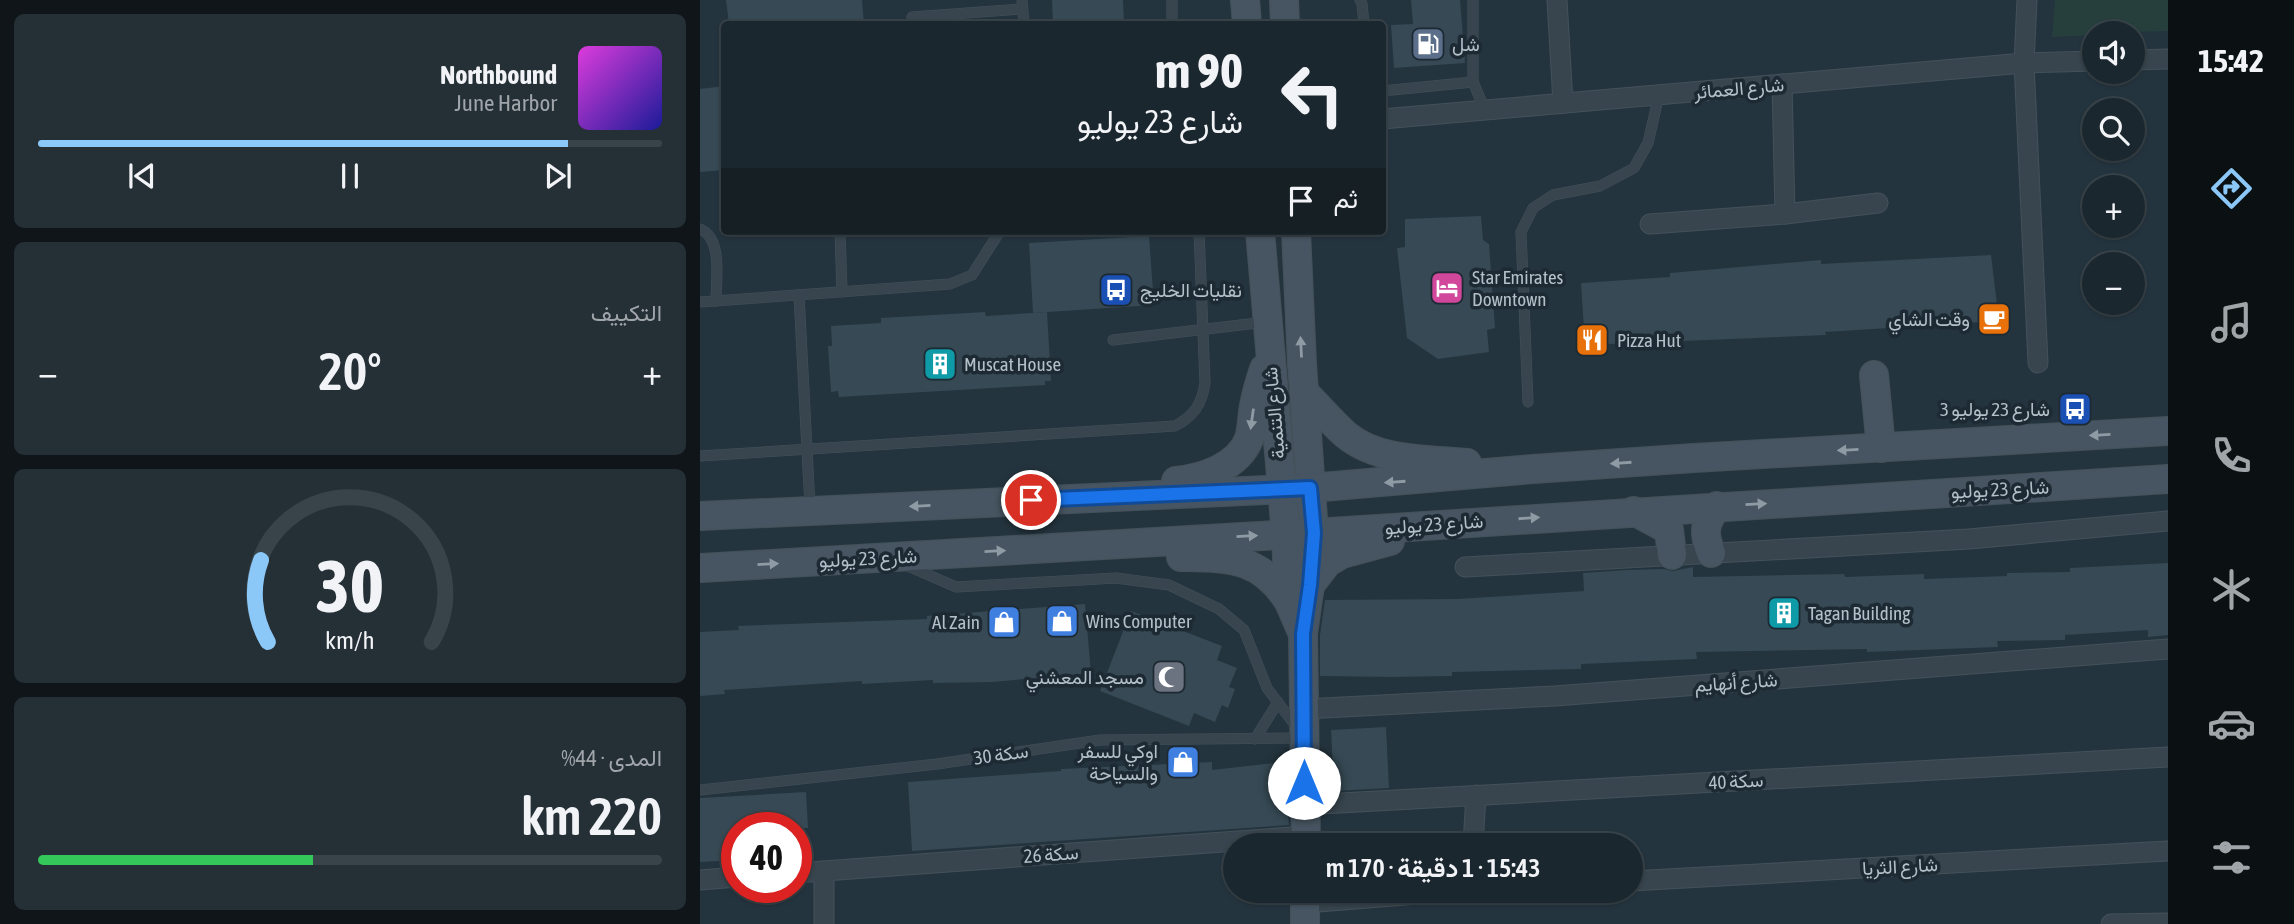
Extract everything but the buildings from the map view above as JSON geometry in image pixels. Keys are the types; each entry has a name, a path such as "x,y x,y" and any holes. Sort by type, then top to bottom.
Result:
{"main road":[{"path":"1245,0 1247,21"},
{"path":"1284,0 1285,21"},
{"name":"شارع التنمية","path":"1260,235 1286,534 1300,594 1303,634 1291,705 1304,738 1306,833"},
{"name":"شارع التنمية","path":"1296,235 1314,533 1300,594"},
{"path":"1114,496 1129,488 1201,478 1233,459 1248,439 1256,397 1269,353"},
{"path":"1874,375 1881,448"},
{"path":"1304,392 1348,437 1376,452 1391,456 1533,469"},
{"path":"700,516 1282,490 1533,469 2168,432"},
{"name":"شارع 23 يوليو","path":"700,568 1314,533 2168,479"},
{"path":"1711,553 1705,537 1707,521 1717,506"},
{"path":"1634,512 1669,530 1672,555"},
{"path":"1121,544 1142,554 1230,558 1269,576 1279,586 1300,594 1327,563 1342,554 1382,541 1448,536 1483,521"}],"street":[{"path":"1558,0 1563,103"},
{"path":"2027,0 2024,63 2038,363"},
{"path":"2145,60 2168,59"},
{"name":"شارع العمائر","path":"1386,119 2024,63 2082,61"},
{"path":"1782,84 1785,214"},
{"path":"1650,224 1785,214 1878,203"},
{"path":"1465,567 1969,539 2168,521"},
{"name":"شارع أنهايم","path":"1291,705 1555,696 2168,649"},
{"name":"سكة 40","path":"1304,805 2168,757"},
{"path":"1474,833 1476,795"},
{"name":"سكة 26","path":"812,872 1223,846"},
{"name":"شارع الثريا","path":"1643,880 2168,851"},
{"path":"824,871 824,924"},
{"path":"700,880 721,878"},
{"path":"1305,906 1335,903"},
{"path":"2111,924 2168,923"}],"lane":[{"path":"1172,0 1172,21"},
{"path":"1360,0 1364,21"},
{"path":"1473,0 1473,82 1485,110"},
{"path":"912,17 1022,5"},
{"path":"1386,91 1473,82"},
{"path":"1528,402 1521,232 1533,208 1553,195 1600,186 1634,168 1648,143 1659,95"},
{"path":"700,229 711,235 715,245 716,301"},
{"path":"840,235 842,292"},
{"path":"700,302 950,284 962,281 979,266 998,235"},
{"path":"700,456 1175,426 1197,409 1203,397 1199,235"},
{"path":"799,295 810,511"},
{"path":"1113,340 1266,322"},
{"path":"889,557 956,587 1116,578 1169,585 1219,609 1244,630 1267,688 1291,705 1269,719 1255,739"},
{"name":"سكة 30","path":"700,790 937,764 1100,740 1304,738"}],"green space":[{"path":"2055,0 2168,0 2168,31 2145,32 2145,21 2082,21 2082,36 2052,37"}],"place":[{"name":"شل","path":"1428,44"},
{"name":"Star Emirates Downtown","path":"1447,288"},
{"name":"نقليات الخليج","path":"1116,290"},
{"name":"وقت الشاي","path":"1994,319"},
{"name":"Pizza Hut","path":"1592,340"},
{"name":"Muscat House","path":"940,364"},
{"name":"شارع 23 يوليو 3","path":"2075,409"},
{"name":"Tagan Building","path":"1784,613"},
{"name":"Wins Computer","path":"1062,621"},
{"name":"Al Zain","path":"1004,622"},
{"name":"مسجد المعشني","path":"1169,677"},
{"name":"اوكي للسفر والسياحة","path":"1183,762"}],"route":[{"path":"1031,500 1310,488 1314,533 1303,634 1304,783"}]}
